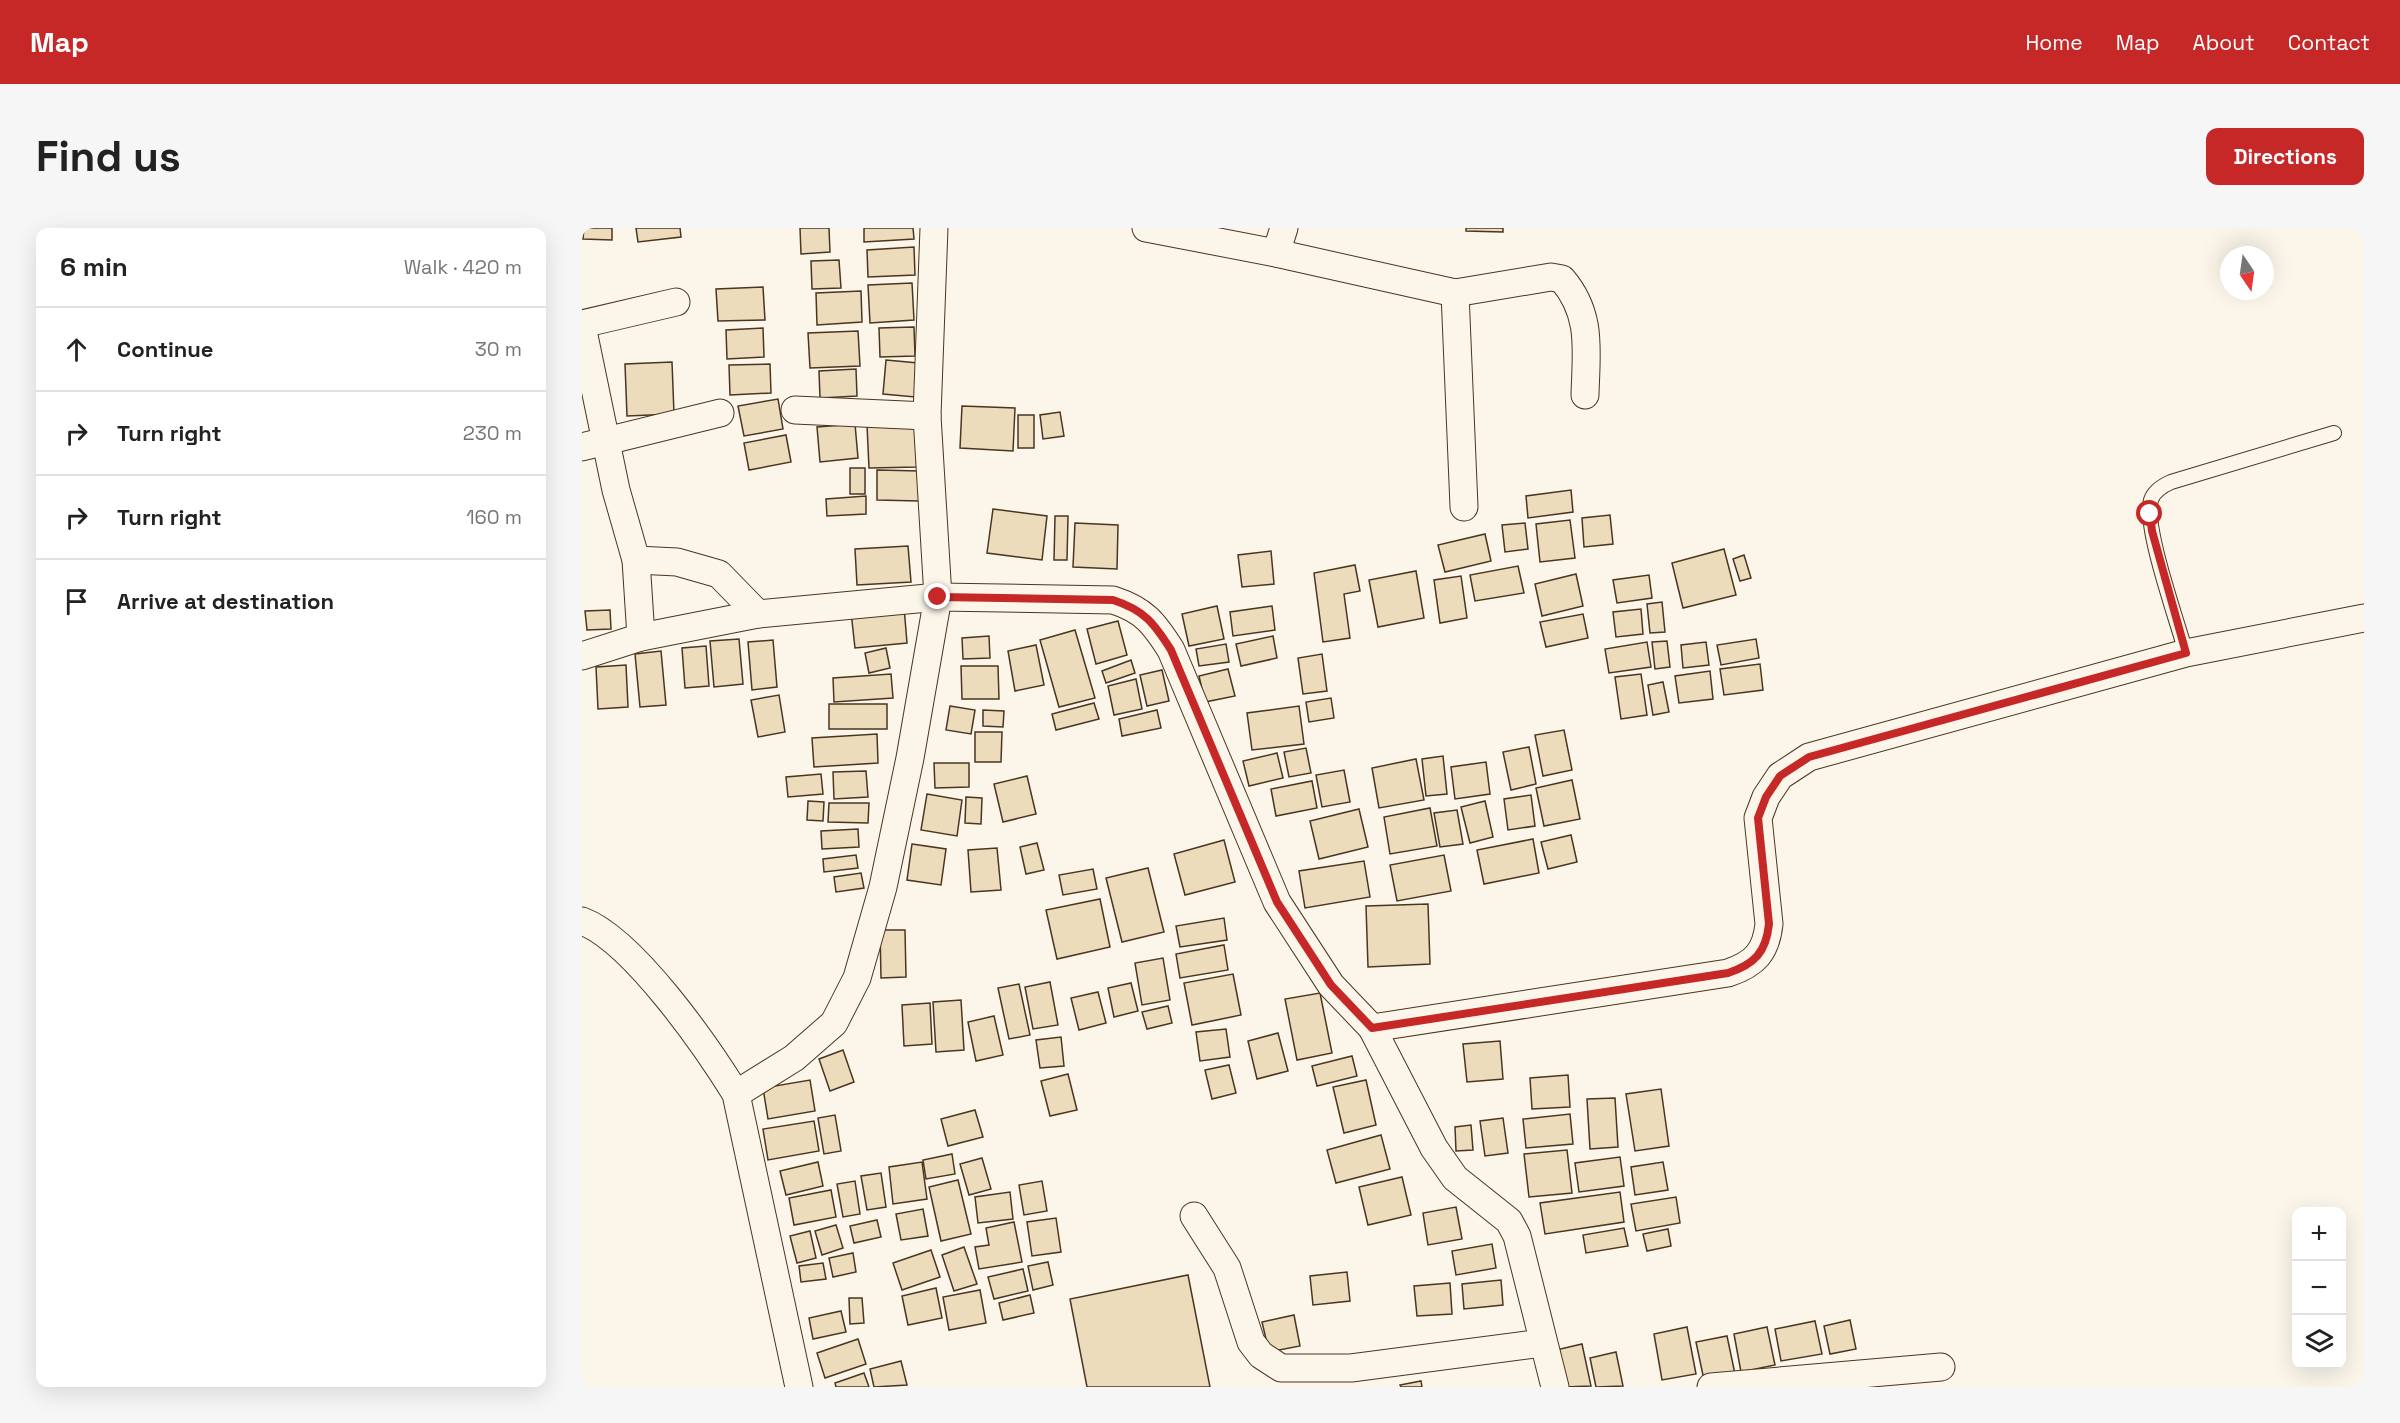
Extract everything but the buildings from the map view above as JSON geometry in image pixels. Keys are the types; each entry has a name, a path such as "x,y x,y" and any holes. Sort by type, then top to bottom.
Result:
{"street":[{"path":"736,1094 794,1058 834,1023 857,978 883,887 910,758 938,597 927,416 934,228"},
{"path":"1146,228 1280,240 1455,293 1551,277 1562,279 1577,301 1586,323 1585,395"},
{"path":"1455,293 1464,507"},
{"path":"641,637 636,560 594,444 582,325 676,302"},
{"path":"795,410 927,416"},
{"path":"594,444 720,413"},
{"path":"636,560 678,562 718,574 758,614"},
{"path":"582,656 641,637 758,614 938,597 1113,600 1136,607 1156,626 1171,650 1277,902 1331,985 1372,1028 1434,1148 1455,1178 1509,1221 1517,1236 1542,1343 1555,1387"},
{"path":"1372,1028 1728,973 1744,968 1764,950 1768,938 1769,924 1758,818 1766,797 1780,776 1794,765 1809,757 2186,653 2364,618"},
{"path":"582,921 597,927 635,960 711,1053 736,1094 799,1387"},
{"path":"1194,1216 1227,1268 1251,1342 1261,1355 1281,1368 1351,1368 1542,1343"},
{"path":"1711,1387 1941,1367"}],"lane":[{"path":"2186,653 2152,531 2150,505 2154,493 2171,482 2334,433"}],"route":[{"path":"938,597 1113,600 1136,607 1156,626 1171,650 1277,902 1331,985 1372,1028 1728,973 1744,968 1764,950 1768,938 1769,924 1758,818 1766,797 1780,776 1794,765 1809,757 2186,653 2152,531 2150,514"}]}
